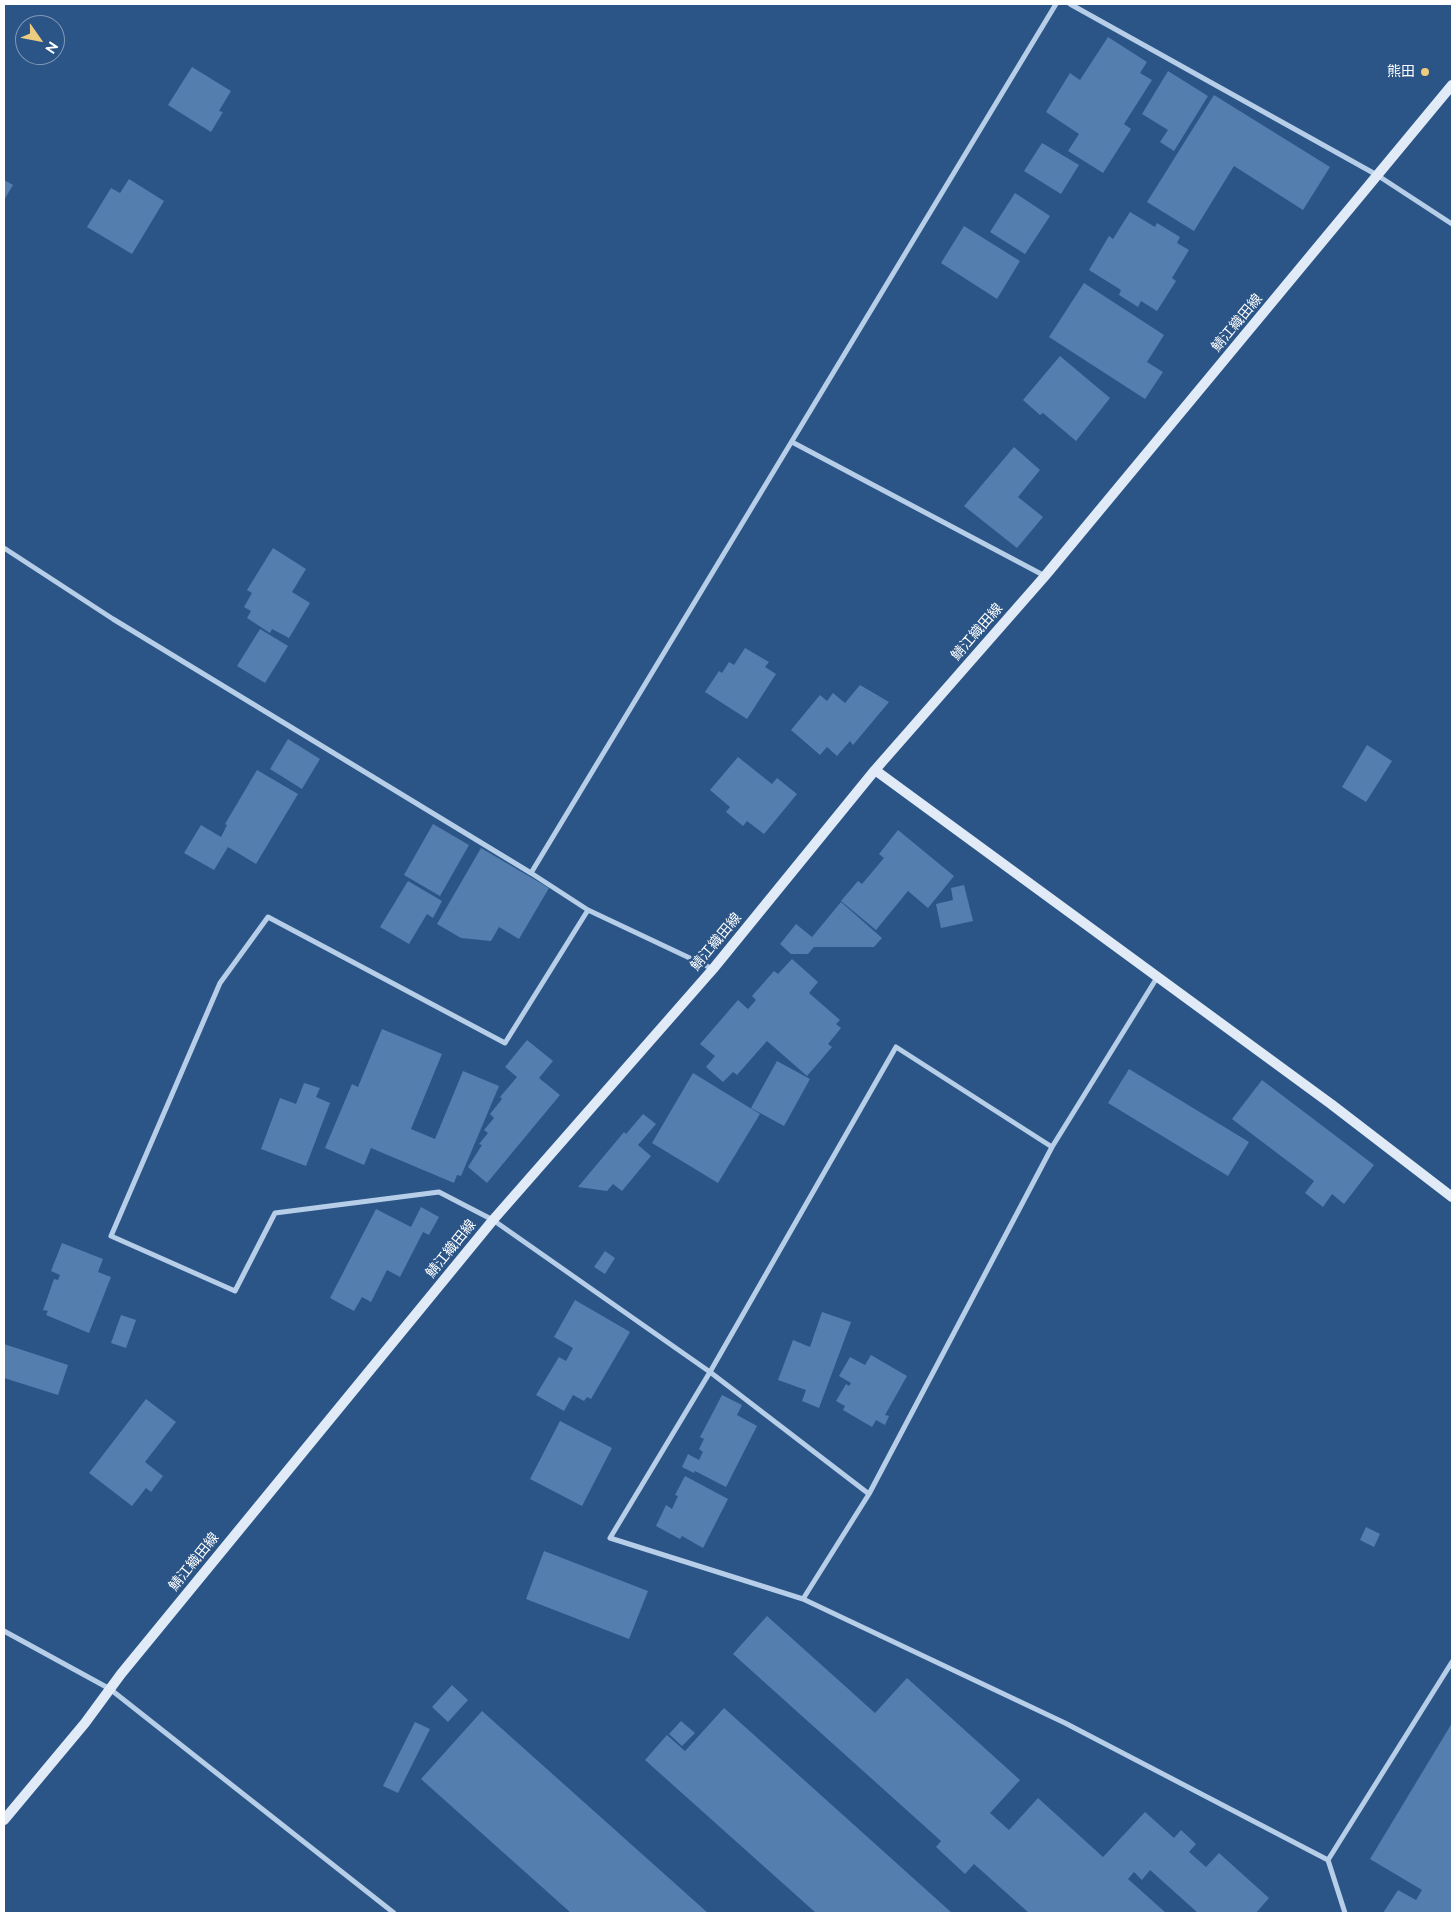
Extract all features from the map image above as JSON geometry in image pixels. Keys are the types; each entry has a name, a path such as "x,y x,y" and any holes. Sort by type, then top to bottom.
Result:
{"main road":[{"name":"鯖江織田線","path":"4,1820 493,1220 713,968 875,770 1044,576 1452,85"},
{"path":"875,770 1331,1104 1452,1197"}],"street":[{"path":"531,873 1056,4"},
{"path":"1070,4 1378,175 1452,224"},
{"path":"792,442 1044,576"},
{"path":"4,548 113,620 531,873 588,910 713,968"},
{"path":"588,910 505,1043 268,917 220,983 111,1236 234,1291 274,1213 439,1192 493,1220 710,1372 869,1494"},
{"path":"803,1599 869,1494 1052,1147 1158,976"},
{"path":"1052,1147 896,1047 710,1372 610,1538 803,1599 1065,1722 1328,1860 1345,1913"},
{"path":"4,1631 110,1688 394,1913"},
{"path":"1328,1860 1452,1662"}],"building":[{"path":"1108,37 1147,62 1140,73 1152,80 1124,124 1131,129 1103,173 1068,151 1079,134 1046,112 1070,73 1080,80"},
{"path":"192,67 231,91 219,111 223,112 211,132 168,105"},
{"path":"1168,71 1208,96 1174,151 1160,142 1168,130 1142,114"},
{"path":"1214,95 1330,167 1303,210 1234,166 1194,231 1147,202"},
{"path":"1042,143 1079,165 1061,194 1024,171"},
{"path":"129,179 164,201 132,254 87,227 111,188 120,193"},
{"path":"4,180 13,185 4,200"},
{"path":"1015,193 1050,216 1025,254 990,232"},
{"path":"1130,212 1155,227 1157,223 1180,237 1177,243 1189,250 1172,278 1176,281 1157,311 1141,301 1138,307 1119,295 1121,290 1089,270 1109,236 1113,239"},
{"path":"964,226 1020,261 997,299 941,263"},
{"path":"1084,283 1164,335 1147,362 1163,372 1145,399 1049,337"},
{"path":"1060,356 1110,398 1076,441 1043,413 1040,415 1023,400"},
{"path":"1014,447 1040,470 1018,497 1043,517 1017,548 964,506"},
{"path":"273,548 306,569 292,592 310,603 289,638 272,629 270,633 247,618 251,611 244,607 252,593 247,590"},
{"path":"260,629 288,646 265,683 237,666"},
{"path":"745,648 769,662 765,667 776,674 747,719 705,692 719,671 722,673 729,662 734,665"},
{"path":"860,685 889,702 853,745 850,741 837,756 827,747 820,755 791,730 820,695 827,701 833,693 845,703"},
{"path":"288,739 320,759 302,789 270,769"},
{"path":"1367,745 1392,761 1366,802 1342,787"},
{"path":"738,757 772,784 777,778 797,794 764,834 747,821 743,826 726,812 730,807 710,790"},
{"path":"257,770 298,794 256,864 228,847 214,870 184,853 201,825 221,837 227,825 225,824"},
{"path":"433,824 469,845 440,896 404,875"},
{"path":"898,830 954,876 928,908 908,891 876,930 841,901 858,881 862,884 884,858 879,854"},
{"path":"481,848 549,888 519,939 499,927 491,941 461,938 437,924"},
{"path":"408,881 442,901 433,918 427,914 409,944 380,927"},
{"path":"964,885 973,921 941,928 936,904 953,900 951,888"},
{"path":"841,902 882,938 874,947 814,947 808,954 791,954 780,944 796,924 812,937"},
{"path":"792,959 818,982 809,993 840,1020 836,1024 841,1028 828,1044 832,1047 807,1076 767,1041 737,1075 733,1072 723,1082 706,1067 715,1056 700,1044 738,1000 748,1009 756,1000 752,996 774,971 778,974"},
{"path":"382,1029 442,1054 411,1129 435,1139 463,1071 499,1086 461,1176 457,1175 454,1183 371,1148 364,1165 325,1148 352,1084 358,1087"},
{"path":"527,1040 553,1061 539,1078 560,1095 487,1183 468,1167 482,1145 479,1144 488,1133 484,1130 494,1118 490,1114 502,1099 500,1097 517,1077 505,1067"},
{"path":"777,1061 810,1079 784,1126 751,1108"},
{"path":"1129,1069 1249,1142 1228,1176 1108,1103"},
{"path":"693,1073 760,1114 718,1183 652,1143"},
{"path":"1262,1080 1374,1165 1344,1204 1332,1194 1323,1207 1305,1193 1314,1181 1232,1119"},
{"path":"304,1083 320,1088 316,1097 330,1103 306,1166 261,1149 280,1098 296,1104"},
{"path":"643,1114 656,1124 638,1145 651,1156 622,1191 613,1184 607,1191 578,1187 624,1132 626,1134"},
{"path":"421,1207 439,1217 429,1235 423,1232 400,1277 387,1270 371,1302 362,1297 354,1311 330,1298 376,1209 411,1227"},
{"path":"62,1243 103,1259 98,1272 111,1277 89,1333 46,1315 48,1311 43,1310 54,1279 58,1280 60,1275 51,1271"},
{"path":"605,1251 615,1258 605,1274 594,1267"},
{"path":"575,1300 630,1332 591,1399 587,1397 584,1401 573,1395 564,1411 536,1395 559,1357 566,1361 573,1348 554,1337"},
{"path":"822,1312 851,1322 819,1408 802,1401 806,1390 778,1380 793,1340 810,1347"},
{"path":"121,1315 136,1320 126,1348 111,1343"},
{"path":"4,1344 68,1365 58,1395 4,1378"},
{"path":"871,1355 907,1376 885,1415 889,1416 885,1425 876,1420 872,1427 843,1410 845,1406 836,1401 846,1384 849,1386 851,1383 839,1376 850,1357 865,1365"},
{"path":"722,1395 742,1405 737,1415 757,1426 726,1487 695,1471 694,1473 682,1467 688,1454 699,1460 703,1452 699,1449 704,1439 700,1437"},
{"path":"146,1399 176,1422 145,1462 163,1476 151,1492 146,1488 132,1506 89,1473"},
{"path":"560,1421 612,1448 582,1506 530,1479"},
{"path":"685,1476 728,1499 703,1548 682,1536 680,1539 656,1526 666,1505 672,1509 678,1496 675,1495"},
{"path":"1366,1527 1380,1534 1374,1547 1360,1540"},
{"path":"544,1551 648,1591 629,1639 526,1599"},
{"path":"767,1616 875,1713 907,1678 1020,1780 990,1813 1009,1830 1038,1798 1103,1857 1145,1812 1174,1838 1181,1830 1196,1844 1189,1852 1206,1867 1219,1853 1269,1898 1256,1913 1198,1913 1150,1870 1142,1880 1134,1872 1128,1879 1166,1913 1029,1913 974,1864 965,1874 936,1847 941,1841 733,1654"},
{"path":"452,1685 468,1700 448,1722 432,1707"},
{"path":"724,1708 952,1913 816,1913 645,1760 667,1735 685,1751"},
{"path":"482,1711 708,1913 571,1913 421,1779"},
{"path":"681,1721 695,1733 682,1746 669,1734"},
{"path":"415,1722 430,1729 398,1793 383,1786"},
{"path":"1452,1723 1452,1913 1383,1913 1398,1890 1416,1900 1422,1890 1370,1859"}],"place":[{"name":"熊田","path":"1425,72"}]}
